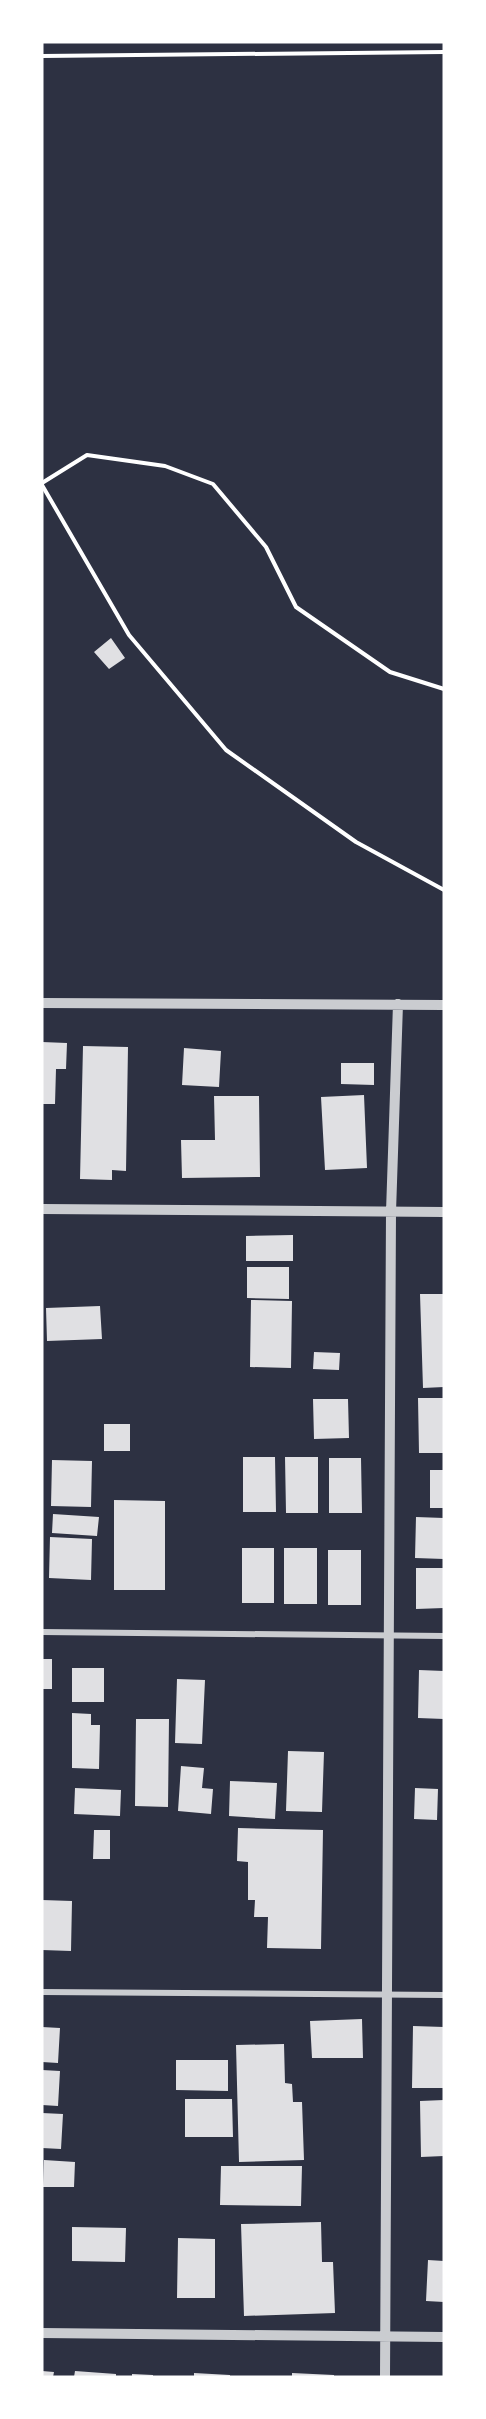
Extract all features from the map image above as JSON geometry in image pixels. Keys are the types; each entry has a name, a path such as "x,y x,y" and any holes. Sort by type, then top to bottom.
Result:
{"street":[{"path":"42,1004 444,1005"},
{"path":"385,2377 391,1212 398,1004"},
{"path":"42,1209 444,1212"},
{"path":"42,1632 444,1636"},
{"path":"42,1992 444,1995"},
{"path":"42,2333 444,2337"}],"path":[{"path":"42,56 444,52"},
{"path":"444,689 390,672 296,607 266,547 213,483 165,466 87,455 42,484 129,635 225,750 356,842 444,890"}],"building":[{"path":"111,638 125,658 109,669 94,652"},
{"path":"42,1042 67,1043 66,1069 56,1069 55,1104 42,1104"},
{"path":"83,1046 128,1047 126,1171 112,1170 112,1180 80,1179"},
{"path":"184,1048 221,1051 219,1087 182,1085"},
{"path":"341,1063 374,1063 374,1085 341,1084"},
{"path":"364,1095 367,1168 325,1170 321,1097"},
{"path":"214,1096 259,1096 260,1177 182,1178 181,1140 215,1140"},
{"path":"293,1235 293,1261 246,1261 246,1236"},
{"path":"247,1267 289,1267 289,1299 247,1298"},
{"path":"420,1294 444,1294 444,1387 423,1388"},
{"path":"251,1300 292,1301 291,1368 250,1367"},
{"path":"100,1306 102,1339 47,1341 46,1308"},
{"path":"314,1352 340,1353 339,1370 313,1369"},
{"path":"418,1398 444,1398 444,1453 419,1453"},
{"path":"313,1399 348,1399 349,1438 314,1439"},
{"path":"104,1424 130,1424 130,1451 104,1451"},
{"path":"243,1457 275,1457 276,1512 243,1512"},
{"path":"285,1457 318,1457 318,1513 286,1513"},
{"path":"329,1458 361,1458 362,1513 329,1513"},
{"path":"52,1460 92,1461 91,1507 51,1506"},
{"path":"430,1470 444,1470 444,1508 430,1508"},
{"path":"114,1500 165,1501 165,1590 114,1590"},
{"path":"53,1514 99,1517 97,1536 52,1533"},
{"path":"416,1517 444,1518 444,1559 415,1558"},
{"path":"50,1537 92,1539 91,1580 49,1578"},
{"path":"242,1548 274,1548 274,1603 242,1603"},
{"path":"284,1548 317,1548 317,1604 284,1604"},
{"path":"328,1550 361,1550 361,1605 328,1605"},
{"path":"416,1568 444,1568 444,1608 416,1609"},
{"path":"42,1659 52,1659 52,1689 42,1689"},
{"path":"72,1668 104,1668 104,1702 72,1702"},
{"path":"419,1670 444,1671 444,1719 418,1718"},
{"path":"177,1679 205,1680 202,1744 175,1743"},
{"path":"72,1713 91,1714 91,1725 100,1725 99,1769 72,1768"},
{"path":"136,1719 169,1719 168,1807 135,1806"},
{"path":"288,1751 324,1752 322,1812 286,1811"},
{"path":"181,1766 204,1768 202,1788 213,1789 211,1814 178,1811"},
{"path":"230,1781 277,1783 275,1819 229,1816"},
{"path":"75,1788 121,1790 120,1816 74,1814"},
{"path":"415,1788 438,1789 437,1820 414,1819"},
{"path":"238,1828 323,1830 321,1949 267,1948 268,1917 254,1917 255,1900 248,1900 248,1862 237,1861"},
{"path":"94,1830 110,1830 110,1859 93,1859"},
{"path":"42,1900 72,1901 71,1951 42,1950"},
{"path":"362,2019 363,2058 312,2058 310,2021"},
{"path":"413,2026 444,2027 444,2088 412,2088"},
{"path":"42,2027 60,2028 58,2063 42,2062"},
{"path":"284,2044 285,2083 292,2084 293,2102 302,2102 304,2160 239,2162 236,2045"},
{"path":"176,2060 228,2060 228,2091 176,2090"},
{"path":"42,2070 60,2071 58,2106 42,2105"},
{"path":"185,2099 232,2099 233,2137 185,2137"},
{"path":"444,2100 444,2156 421,2157 420,2101"},
{"path":"42,2113 63,2114 61,2149 42,2148"},
{"path":"44,2160 75,2162 74,2187 43,2187"},
{"path":"221,2166 302,2166 301,2206 220,2205"},
{"path":"321,2222 322,2262 333,2262 335,2313 244,2316 241,2224"},
{"path":"72,2227 126,2228 125,2262 72,2261"},
{"path":"178,2238 215,2239 215,2298 177,2298"},
{"path":"428,2260 444,2261 444,2302 426,2301"},
{"path":"42,2371 54,2372 53,2377 42,2377"},
{"path":"75,2371 116,2374 116,2377 74,2377"},
{"path":"194,2373 230,2375 230,2377 194,2377"},
{"path":"292,2373 334,2375 334,2377 292,2377"},
{"path":"132,2374 153,2375 153,2377 132,2377"}]}
